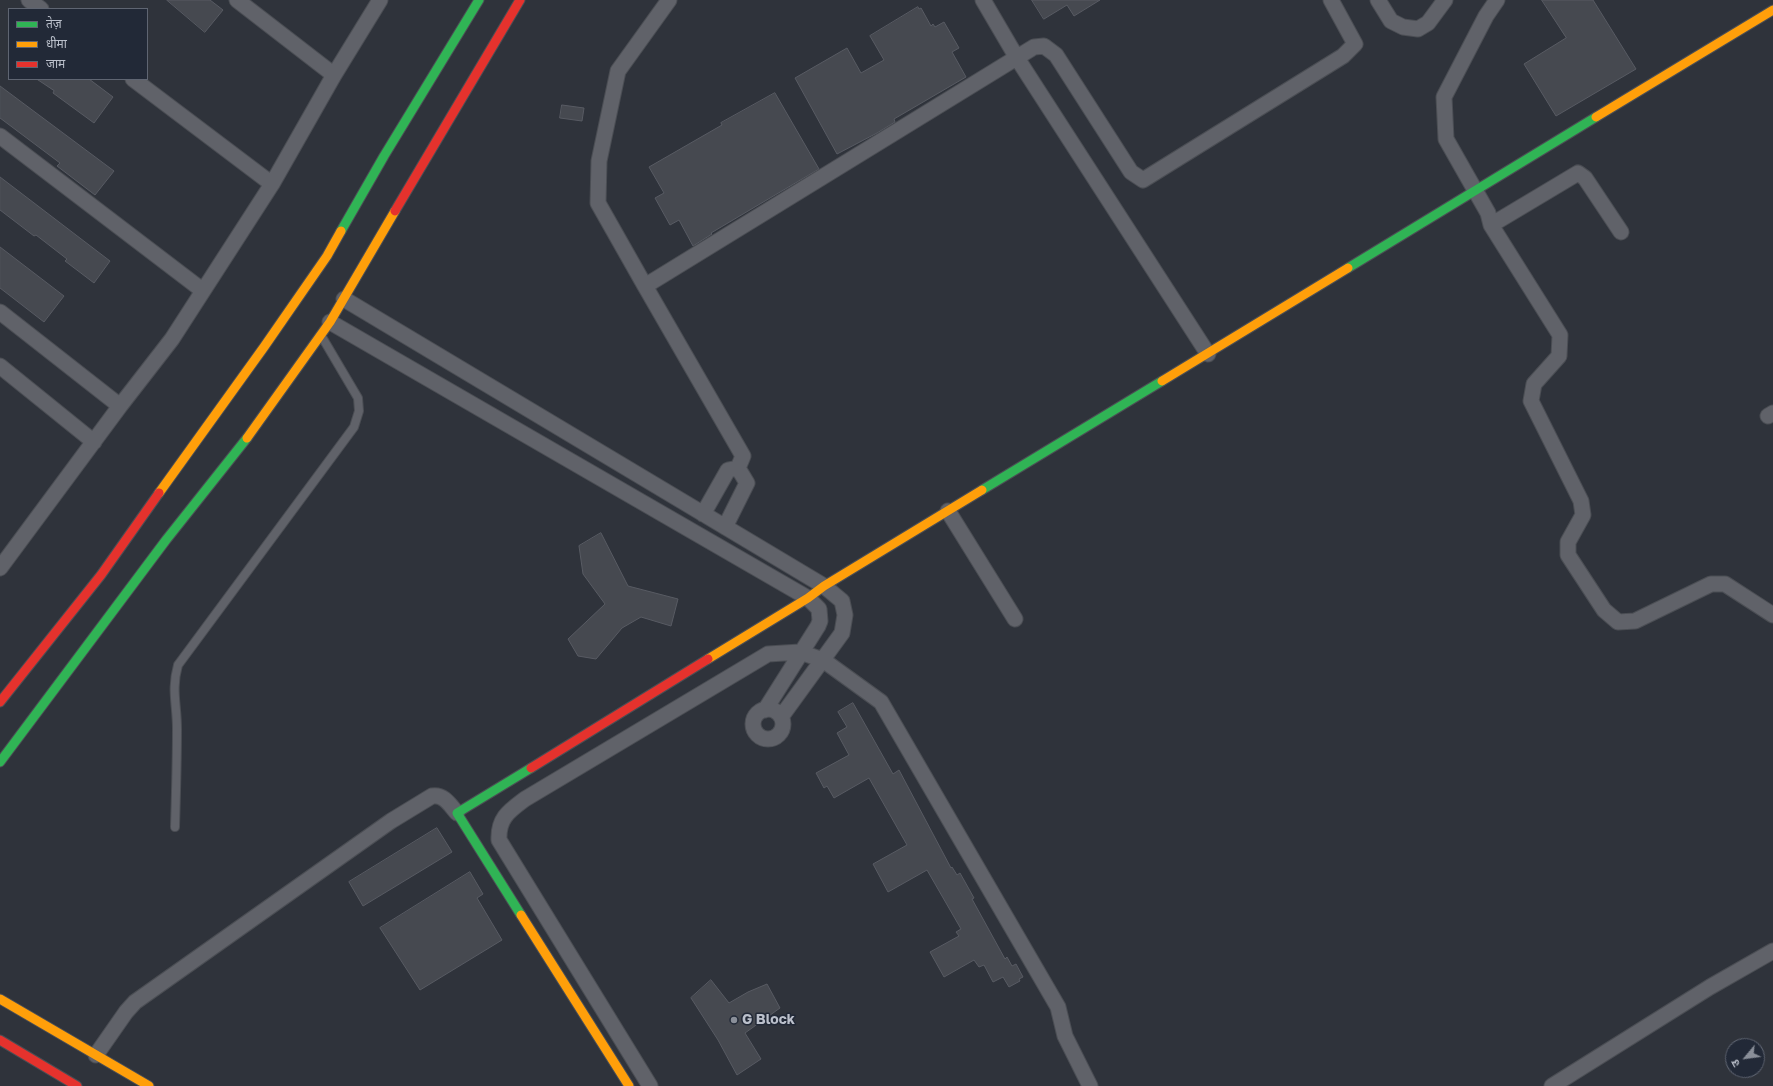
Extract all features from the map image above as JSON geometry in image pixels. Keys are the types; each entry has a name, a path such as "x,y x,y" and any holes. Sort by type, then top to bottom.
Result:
{"street":[{"path":"29,0 40,8"},
{"path":"237,0 334,75"},
{"path":"2,562 172,339 202,290 272,184 334,75 380,0"},
{"path":"0,702 101,575 278,328 327,256 384,156 479,0"},
{"path":"0,762 157,553 246,438 330,322 520,0"},
{"path":"669,0 618,71 599,161 598,203 743,456 738,468"},
{"path":"982,0 1017,58 1208,354"},
{"path":"645,286 1034,47 1044,46 1056,55 1131,172 1143,180 1343,56 1354,44 1331,0"},
{"path":"1378,0 1391,21 1403,27 1418,29 1428,24 1445,0"},
{"path":"1497,0 1486,16 1444,97 1446,139 1472,193 1488,213 1490,224 1560,335 1559,356 1534,384 1531,401 1581,501 1583,515 1568,542 1568,555 1604,610 1618,622 1635,621 1711,584 1725,584 1773,615"},
{"path":"457,813 808,598 824,586 1773,10"},
{"path":"134,80 272,184"},
{"path":"0,136 202,290"},
{"path":"1490,224 1578,173 1585,178 1621,232"},
{"path":"344,299 824,586 842,601 845,615 842,633 781,717"},
{"path":"0,312 120,406"},
{"path":"330,322 808,598 819,609 820,621 813,635 800,652 795,665 765,710 756,715 753,724 754,729 760,737 769,740 779,736 783,727 781,717 774,710 765,710"},
{"path":"0,366 94,442"},
{"path":"703,514 728,470 738,468"},
{"path":"725,527 747,484 738,468"},
{"path":"948,511 1015,619"},
{"path":"650,1086 499,840 501,822 509,811 525,799 768,654 800,652 823,660 881,702 1058,1007 1065,1036 1090,1086"},
{"path":"96,1055 126,1012 135,1002 391,821 432,796 438,795 443,797 457,813 629,1086"},
{"path":"1552,1086 1710,987 1773,951"},
{"path":"0,999 149,1086"},
{"path":"0,1040 77,1086"}],"lane":[{"path":"175,826 178,727 174,679 178,665 354,427 359,411 358,398 321,335"}],"building":[{"path":"167,0 210,0 223,10 205,32"},
{"path":"1032,0 1100,0 1074,16 1067,5 1044,19"},
{"path":"1542,0 1593,0 1636,69 1556,116 1524,64 1566,38"},
{"path":"918,7 919,9 921,8 931,26 933,24 935,27 944,22 959,48 952,52 966,77 894,119 895,122 877,133 837,154 795,78 847,48 861,73 884,60 870,36"},
{"path":"38,80 90,80 113,97 94,123 53,93 54,91"},
{"path":"0,86 114,171 95,195 57,166 60,163 0,118"},
{"path":"775,93 819,169 711,233 712,234 693,246 679,220 670,225 655,198 664,193 649,167 722,125 721,123"},
{"path":"562,105 584,108 582,121 560,118"},
{"path":"0,177 110,261 94,283 65,261 67,259 0,210"},
{"path":"0,247 64,296 44,322 0,288"},
{"path":"601,533 628,586 678,599 671,626 641,617 622,628 596,659 578,656 568,639 605,604 583,574 579,546"},
{"path":"853,703 893,774 899,770 951,868 952,867 957,875 960,873 974,898 972,899 1005,959 1007,957 1012,966 1016,964 1023,977 1019,979 1020,981 1009,987 1003,977 993,982 984,965 979,967 974,960 944,977 930,952 959,936 956,932 961,929 927,870 888,892 873,864 907,845 869,778 834,798 827,786 824,788 816,773 849,755 837,733 847,727 838,712"},
{"path":"437,828 452,852 363,906 349,882"},
{"path":"470,872 483,894 477,898 502,940 420,990 380,928"},
{"name":"G Block","path":"711,980 729,1003 748,992 767,984 780,1008 745,1033 761,1059 737,1075 718,1040 691,998"}],"traffic: fast":[{"path":"341,231 384,156 479,0"},
{"path":"1348,268 1596,117"},
{"path":"982,490 1162,381"},
{"path":"0,762 166,540 247,438"},
{"path":"521,915 457,813 531,768"}],"traffic: slow":[{"path":"1596,117 1773,10"},
{"path":"247,438 330,322 395,211"},
{"path":"159,493 264,347 327,256 341,231"},
{"path":"1162,381 1348,268"},
{"path":"708,659 808,598 824,586 982,490"},
{"path":"521,915 629,1086"},
{"path":"0,999 149,1086"}],"traffic: jam":[{"path":"395,211 520,0"},
{"path":"0,702 101,575 159,493"},
{"path":"531,768 708,659"},
{"path":"0,1040 77,1086"}],"place":[{"name":"G Block","path":"734,1020"}]}
